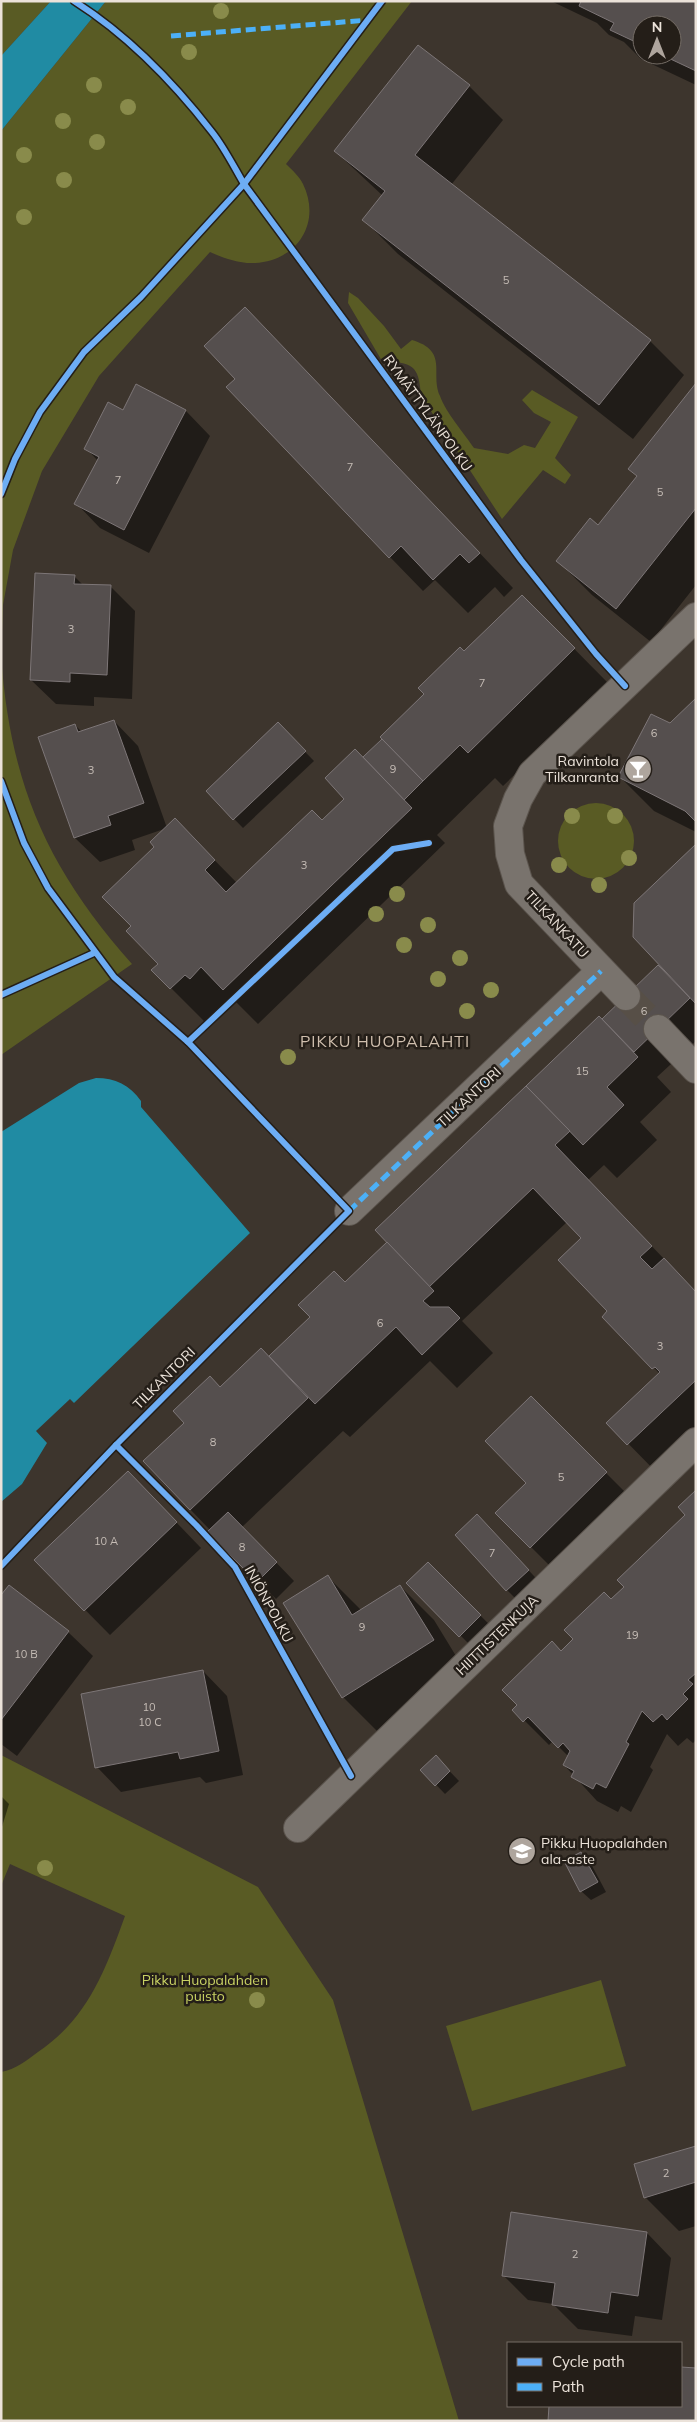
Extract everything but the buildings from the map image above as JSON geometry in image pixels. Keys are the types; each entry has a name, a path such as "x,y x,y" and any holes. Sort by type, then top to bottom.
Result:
{"street":[{"name":"TILKANKATU","path":"626,996 519,884 510,854 508,826 518,798 532,774 696,617"},
{"name":"TILKANTORI","path":"349,1211 601,971"},
{"path":"658,1029 696,1069"},
{"name":"HIITTISTENKUJA","path":"298,1828 696,1442"}],"green space":[{"path":"1,1 51,1 1,56"},
{"path":"106,1 412,1 286,164 303,184 308,199 309,213 307,226 302,237 294,247 270,261 255,263 243,263 210,252 99,376 42,471 13,550 3,605 1,655 1,131"},
{"path":"349,292 358,298 384,326 401,349 412,340 431,350 436,364 437,387 440,396 451,416 474,448 508,454 524,445 535,448 551,422 534,413 522,400 532,390 578,417 555,458 571,475 565,484 543,470 502,519 421,396 416,371 407,365 382,361 348,303"},
{"path":"1,655 13,744 24,784 38,822 56,858 77,893 102,928 132,964 1,1055"},
{"path":"596,803 611,806 623,814 631,826 634,841 631,856 623,868 611,876 596,879 581,876 569,868 561,856 558,841 561,826 569,814 581,806"},
{"name":"Pikku Huopalahden puisto","path":"1,1755 258,1887 333,2000 459,2421 1,2421 1,2072 25,2061 55,2039 82,2009 102,1974 125,1916 10,1864 1,1886"},
{"path":"601,1980 626,2066 472,2111 446,2026"}],"water":[{"path":"51,1 106,1 1,131 1,56"},
{"path":"96,1078 116,1081 137,1095 141,1101 141,1107 250,1233 74,1403 70,1399 36,1431 47,1443 22,1484 1,1502 1,1132 79,1083"}],"tunnel":[{"path":"626,996 658,1029"}],"marked path":[{"path":"171,36 368,20"},
{"path":"349,1211 601,971"}],"cycle path":[{"name":"RYMÄTTYLÄNPOLKU","path":"74,1 112,28 148,61 182,96 212,132 244,184 521,560 596,654 625,686"},
{"path":"1,494 15,459 40,412 84,352 141,297 244,184 382,1"},
{"path":"1,781 24,843 48,888 114,977 188,1042 349,1211 116,1445 1,1566"},
{"path":"188,1042 393,849 429,843"},
{"path":"1,995 94,953"},
{"name":"INIÖNPOLKU","path":"116,1445 235,1567 351,1776"}],"place":[{"name":"Ravintola Tilkanranta","path":"638,769"},
{"name":"Pikku Huopalahden ala-aste","path":"522,1851"}],"district":[{"name":"PIKKU HUOPALAHTI","path":"385,1041"}]}
